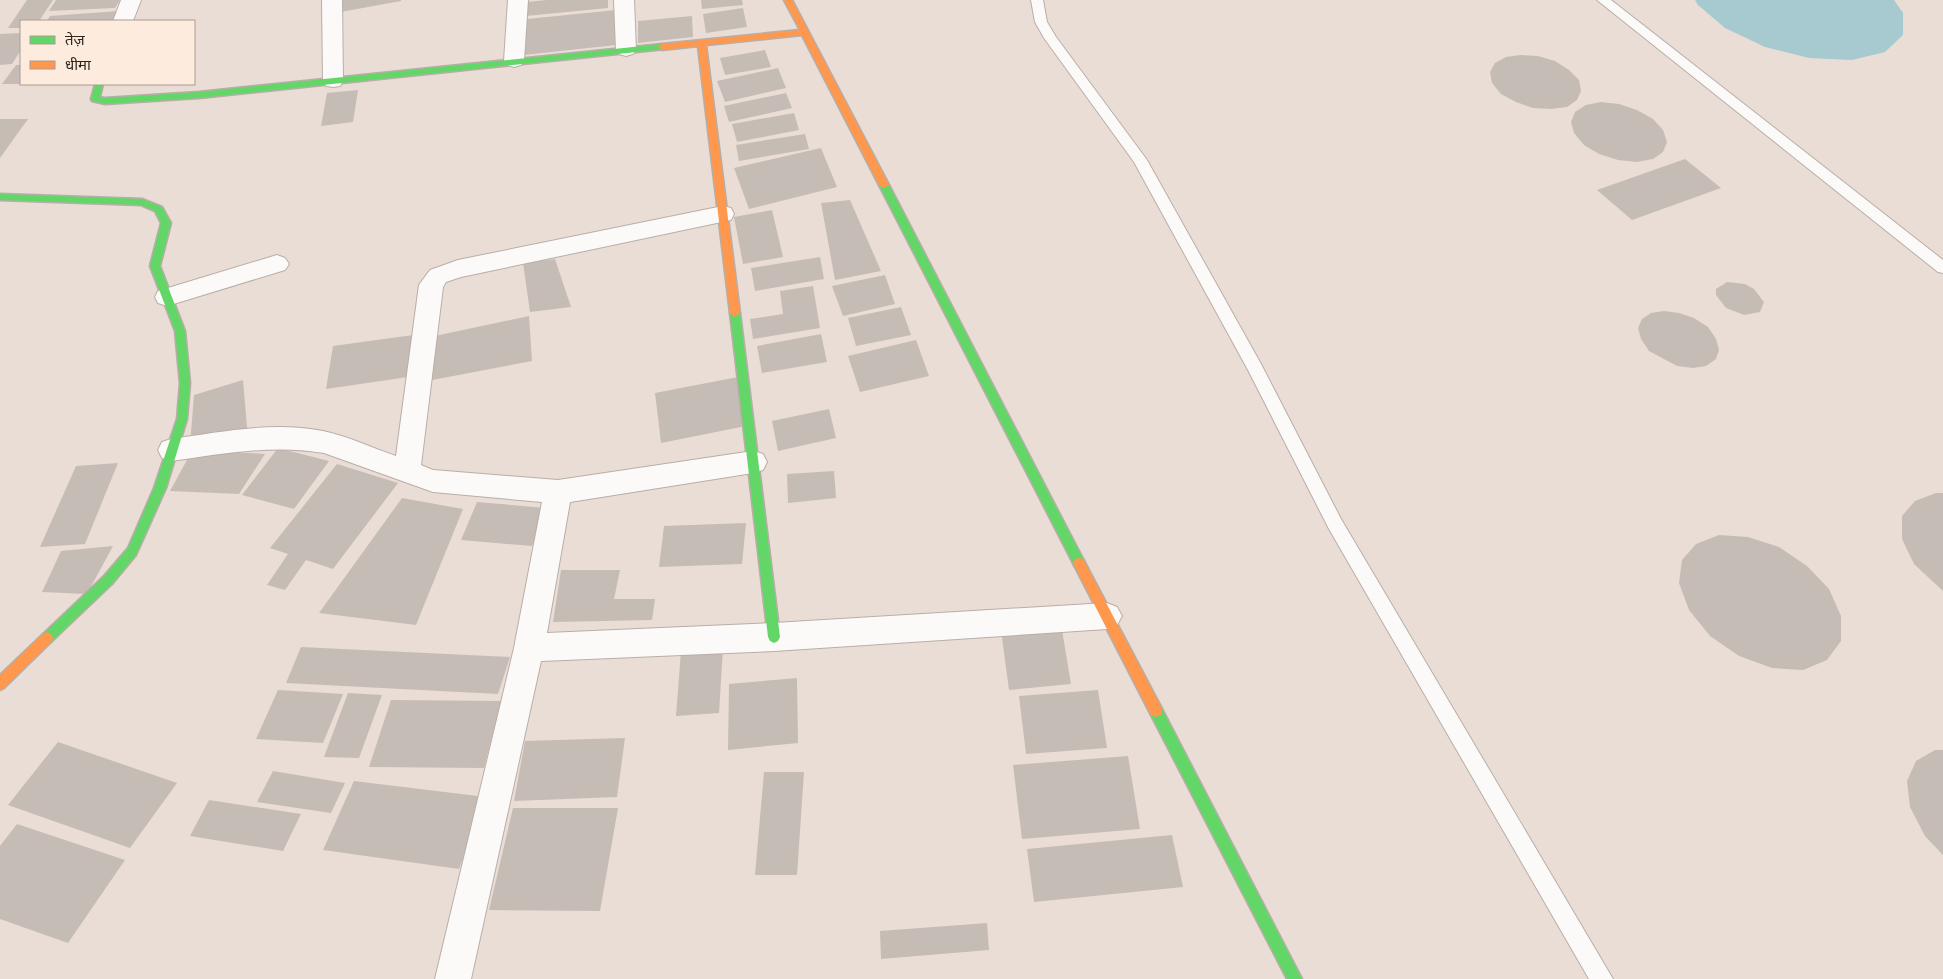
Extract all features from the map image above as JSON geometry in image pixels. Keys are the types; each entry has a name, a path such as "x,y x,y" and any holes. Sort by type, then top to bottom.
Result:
{"street":[{"path":"123,20 132,0"},
{"path":"332,0 332,81"},
{"path":"514,61 518,0"},
{"path":"624,0 626,50"},
{"path":"788,0 1295,979"},
{"path":"99,85 96,98 104,101 206,94 804,32"},
{"path":"702,42 774,637"},
{"path":"0,197 142,202 159,210 166,222 156,266 180,331 185,383 182,419 160,488 132,551 108,580 0,684"},
{"path":"407,472 431,285 438,276 458,269 723,214"},
{"path":"168,297 277,264"},
{"path":"171,450 285,437 309,438 434,481 558,492 753,462"},
{"path":"453,979 529,648 558,492"},
{"path":"529,648 774,637 1107,616"}],"lane":[{"path":"1037,0 1041,22 1050,38 1140,160 1255,368 1335,524 1602,979"},
{"path":"1603,0 1943,268"}],"water":[{"path":"1695,0 1894,0 1903,13 1903,35 1885,52 1852,60 1809,58 1765,47 1725,28 1698,5"}],"building":[{"path":"27,0 53,0 40,20 20,20 20,28 8,28"},
{"path":"56,0 120,0 115,8 49,11"},
{"path":"335,0 401,0 401,1 335,13"},
{"path":"547,0 608,0 608,8 526,16 527,2"},
{"path":"701,0 742,0 743,5 702,9"},
{"path":"743,8 747,27 706,33 703,14"},
{"path":"616,10 616,45 524,55 527,19"},
{"path":"119,11 114,20 48,20 50,16"},
{"path":"692,16 693,37 638,43 638,21"},
{"path":"20,33 20,52 12,64 0,65 0,34"},
{"path":"765,50 771,67 725,75 720,58"},
{"path":"1520,55 1538,56 1555,61 1569,70 1579,80 1581,91 1577,100 1567,107 1551,109 1533,108 1501,94 1492,83 1490,72 1495,63 1506,57"},
{"path":"16,65 20,65 20,84 2,84"},
{"path":"778,68 786,88 725,102 717,81"},
{"path":"358,90 353,122 321,126 327,93"},
{"path":"786,93 792,108 729,122 724,106"},
{"path":"1601,102 1619,104 1637,110 1653,119 1663,130 1667,142 1663,152 1653,159 1637,162 1618,160 1599,154 1584,145 1574,133 1571,122 1575,112 1586,105"},
{"path":"794,113 799,130 737,142 732,124"},
{"path":"0,119 28,119 0,158"},
{"path":"805,134 809,149 739,161 736,145"},
{"path":"821,148 837,187 749,209 734,168"},
{"path":"1685,159 1721,188 1632,220 1597,190"},
{"path":"850,200 881,271 835,280 821,203"},
{"path":"772,210 783,257 743,264 734,217"},
{"path":"820,257 824,279 755,291 751,268"},
{"path":"555,259 571,307 530,312 523,263"},
{"path":"885,275 895,304 843,316 832,286"},
{"path":"1727,282 1745,284 1754,289 1764,302 1760,312 1744,315 1726,308 1716,295 1716,289"},
{"path":"813,286 820,328 753,339 750,319 783,314 780,291"},
{"path":"901,307 911,335 856,346 848,318"},
{"path":"1664,311 1694,318 1708,327 1716,339 1719,350 1716,359 1706,366 1693,368 1677,366 1649,351 1641,339 1638,328 1642,319 1651,313"},
{"path":"529,316 532,361 427,381 430,337"},
{"path":"821,334 827,362 762,373 757,346"},
{"path":"413,335 408,377 326,389 333,346"},
{"path":"916,340 929,376 860,392 848,356"},
{"path":"738,377 746,426 661,443 655,393"},
{"path":"243,380 248,438 190,445 194,395"},
{"path":"829,409 836,438 778,451 772,421"},
{"path":"278,448 329,461 294,509 242,495"},
{"path":"193,449 265,454 239,494 170,491"},
{"path":"118,463 85,544 40,547 76,466"},
{"path":"337,464 398,483 333,569 306,560 285,590 267,585 288,554 270,548"},
{"path":"834,471 836,498 788,503 787,474"},
{"path":"1936,493 1943,493 1943,591 1914,564 1902,539 1902,516 1915,501"},
{"path":"402,498 463,509 416,625 319,613"},
{"path":"477,502 546,508 532,546 461,540"},
{"path":"746,523 742,564 659,567 664,526"},
{"path":"1719,535 1748,537 1779,547 1807,566 1829,589 1841,616 1841,641 1827,660 1803,670 1772,668 1739,656 1710,636 1689,610 1679,583 1682,560 1696,544"},
{"path":"113,546 87,594 42,592 61,551"},
{"path":"561,570 620,570 614,599 655,599 652,620 553,622"},
{"path":"1061,624 1071,684 1009,690 1001,630"},
{"path":"301,647 510,657 498,694 286,683"},
{"path":"723,648 719,713 676,716 681,651"},
{"path":"797,678 798,743 728,750 729,684"},
{"path":"278,690 343,694 323,743 256,739"},
{"path":"1098,690 1107,748 1026,754 1019,696"},
{"path":"348,693 382,695 359,758 324,757"},
{"path":"391,700 501,701 484,768 369,767"},
{"path":"625,738 617,797 514,801 525,741"},
{"path":"58,742 177,783 130,848 8,805"},
{"path":"1935,750 1943,750 1943,855 1925,836 1910,807 1907,781 1916,761"},
{"path":"1128,756 1140,829 1022,839 1013,765"},
{"path":"273,771 345,783 331,813 257,802"},
{"path":"764,772 804,772 797,875 755,875"},
{"path":"354,781 486,797 459,869 323,850"},
{"path":"209,800 301,814 283,851 190,836"},
{"path":"513,808 618,808 600,911 489,910"},
{"path":"17,824 125,860 68,943 0,919 0,846"},
{"path":"1172,835 1183,887 1034,902 1027,849"},
{"path":"987,923 989,950 881,959 880,931"}],"traffic: fast":[{"path":"99,85 95,99 105,101 199,95 662,47"},
{"path":"884,185 1079,563"},
{"path":"0,197 142,202 159,209 166,223 155,266 180,331 185,383 182,419 160,488 132,551 108,580 47,638"},
{"path":"735,313 774,637"},
{"path":"1156,711 1295,979"}],"traffic: slow":[{"path":"788,0 884,185"},
{"path":"662,47 804,32"},
{"path":"702,42 735,313"},
{"path":"1079,563 1156,711"},
{"path":"0,684 47,638"}]}
